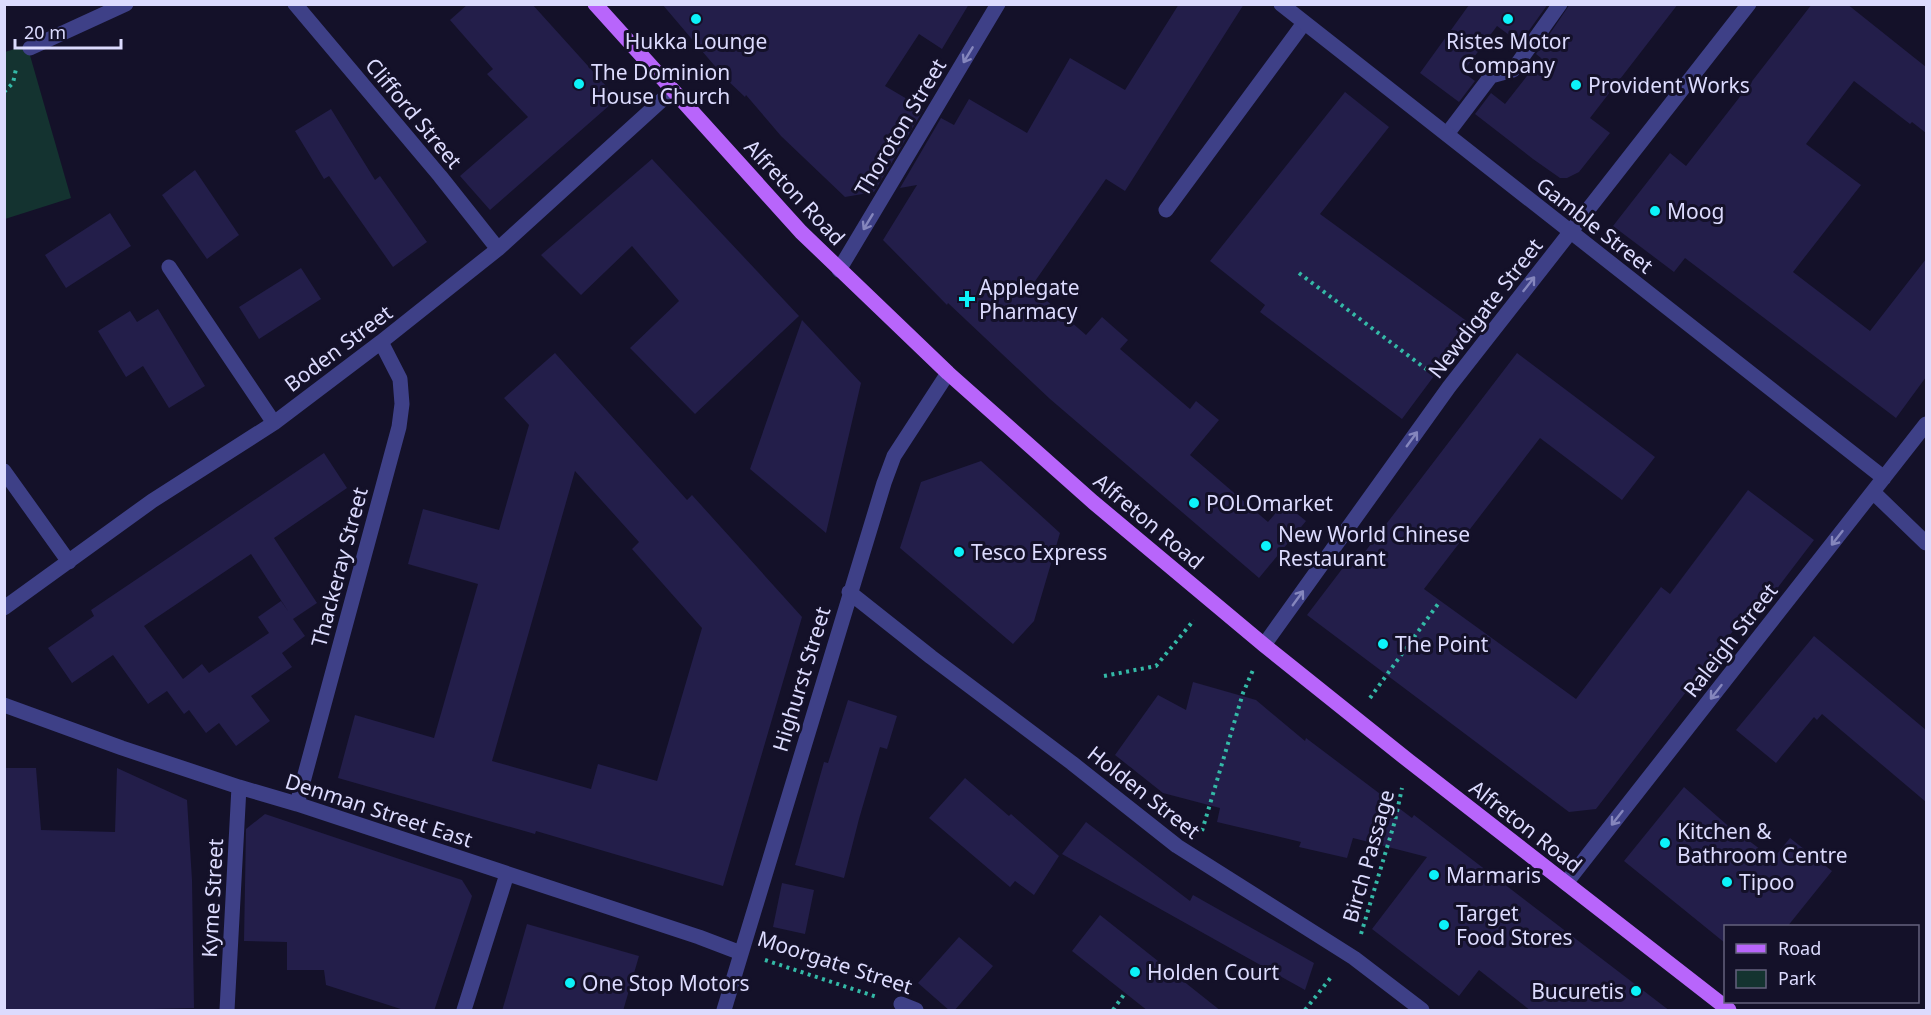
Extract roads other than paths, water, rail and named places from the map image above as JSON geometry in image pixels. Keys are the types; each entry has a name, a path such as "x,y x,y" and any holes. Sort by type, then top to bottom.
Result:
{"main road":[{"name":"Alfreton Road","path":"595,4 801,232 948,373 1093,502 1356,719 1729,1011"}],"street":[{"path":"30,48 126,4"},
{"name":"Clifford Street","path":"295,4 440,176 498,249"},
{"name":"Thoroton Street","path":"839,270 998,4"},
{"path":"1447,134 1491,76 1513,70 1560,4"},
{"name":"Newdigate Street","path":"1264,645 1449,387 1749,4"},
{"name":"Gamble Street","path":"1289,7 1304,23 1884,478"},
{"path":"1166,210 1304,23"},
{"name":"Boden Street","path":"4,608 152,501 274,423 381,342 498,249 673,90"},
{"path":"169,267 274,423"},
{"name":"Thackeray Street","path":"297,804 399,427 402,404 400,379 381,342"},
{"name":"Highurst Street","path":"724,1011 849,592 884,483 894,456 948,373"},
{"name":"Raleigh Street","path":"1566,883 1926,424"},
{"path":"4,471 69,562"},
{"path":"1873,492 1926,543"},
{"name":"Holden Street","path":"849,592 1177,846 1354,958 1422,1011"},
{"name":"Denman Street East","path":"4,705 122,748 699,937 741,953"},
{"name":"Kyme Street","path":"227,1011 238,787"},
{"path":"464,1011 507,874"},
{"name":"Moorgate Street","path":"901,1004 916,1011"}],"place":[{"name":"Hukka Lounge","path":"696,19"},
{"name":"Ristes Motor Company","path":"1508,19"},
{"name":"The Dominion House Church","path":"579,84"},
{"name":"Provident Works","path":"1576,85"},
{"name":"Moog","path":"1655,211"},
{"name":"Applegate Pharmacy","path":"967,299"},
{"name":"POLOmarket","path":"1194,503"},
{"name":"New World Chinese Restaurant","path":"1266,546"},
{"name":"Tesco Express","path":"959,552"},
{"name":"The Point","path":"1383,644"},
{"name":"Kitchen & Bathroom Centre","path":"1665,843"},
{"name":"Marmaris","path":"1434,875"},
{"name":"Tipoo","path":"1727,882"},
{"name":"Target Food Stores","path":"1444,925"},
{"name":"Holden Court","path":"1135,972"},
{"name":"One Stop Motors","path":"570,983"},
{"name":"Bucuretis","path":"1636,991"}]}
